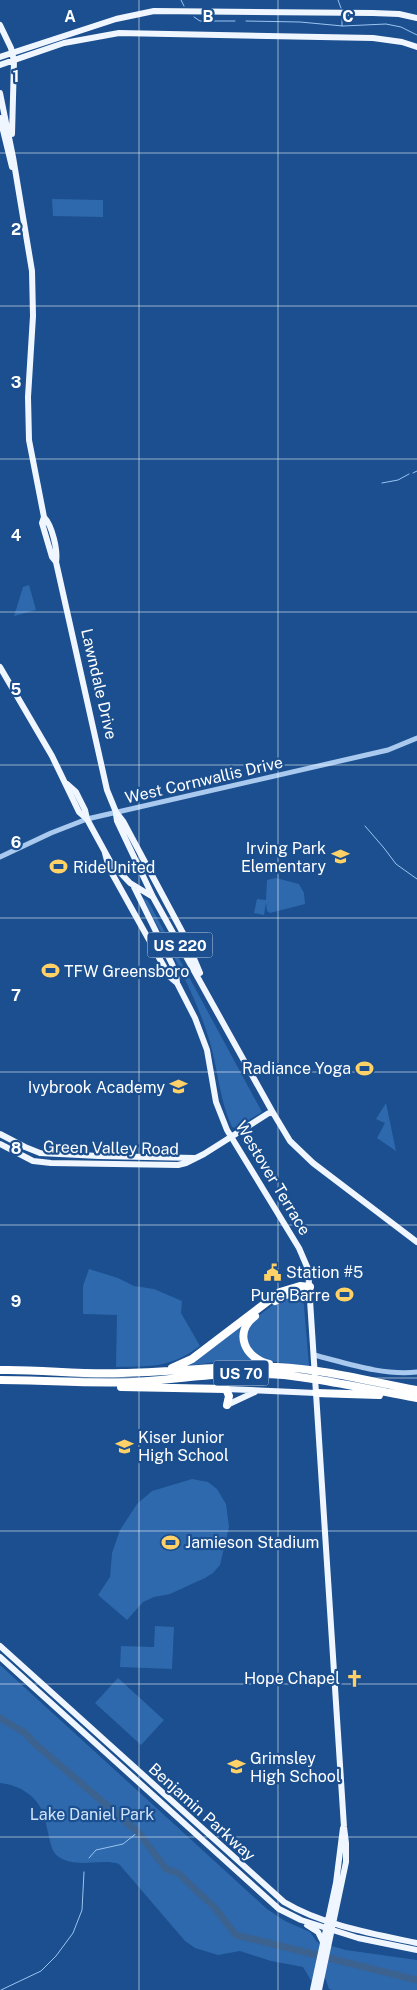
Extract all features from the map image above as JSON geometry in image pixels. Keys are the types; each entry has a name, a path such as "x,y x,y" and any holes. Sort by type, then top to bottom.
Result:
{"highway":[{"path":"155,1372 176,1367 192,1359 280,1292 300,1286 310,1287"},
{"path":"278,1367 262,1362 249,1354 244,1339 246,1327 251,1319 280,1298 310,1287"},
{"name":"US 70","path":"0,1370 112,1374 215,1367 278,1367 324,1373 417,1390"},
{"name":"US 70","path":"0,1380 82,1383 144,1381 219,1374 258,1373 295,1376 417,1398"},
{"path":"82,1383 103,1386 226,1390 229,1396 226,1405"},
{"path":"316,1390 398,1395"}],"main road":[{"path":"2,57 116,19 154,11 373,13 399,14 417,18"},
{"path":"0,25 13,53 14,60 11,158"},
{"path":"2,65 79,40 127,32 373,38 388,39 417,47"},
{"name":"Lawndale Drive","path":"0,93 11,158"},
{"name":"Lawndale Drive","path":"0,118 15,175 32,271 34,316 28,397 29,440 44,517 48,521 57,556 56,562 105,779 116,812 117,822 152,897"},
{"path":"0,137 11,158"},
{"name":"US 220","path":"0,667 67,784 69,795 79,812 87,819 105,853 115,868 134,886 152,897 290,1141 313,1163 417,1242"},
{"name":"Lawndale Drive","path":"116,812 123,821 172,912 193,954 200,973"},
{"name":"Westover Terrace","path":"105,853 109,868 130,906 170,977 177,983"},
{"name":"Westover Terrace","path":"134,886 174,969 177,983 199,1028 207,1050 220,1115 305,1260 310,1287 346,1843 346,1862 320,1970"},
{"path":"152,897 162,904 200,973"},
{"path":"130,906 139,906 155,929"},
{"name":"US 220","path":"200,973 207,992"},
{"name":"Green Valley Road","path":"0,1144 28,1159 51,1164 178,1165 186,1163 272,1111"},
{"name":"Green Valley Road","path":"0,1134 25,1147 40,1152 99,1156 194,1158"},
{"path":"226,1390 316,1390"},
{"path":"226,1405 259,1391"},
{"name":"Benjamin Parkway","path":"0,1646 272,1893 294,1908 358,1938 417,1950"},
{"name":"Benjamin Parkway","path":"0,1657 267,1899 293,1917 417,1943"},
{"path":"293,1917 318,1932 326,1945 338,1938 358,1938"},
{"path":"312,1990 320,1970"},
{"path":"320,1970 320,1990"}],"street":[{"name":"West Cornwallis Drive","path":"0,857 51,833 87,819 388,750 417,738"},
{"path":"314,1355 382,1370 406,1373 417,1372"}],"green space":[{"path":"52,199 103,200 103,217 53,216"},
{"path":"29,585 36,610 14,616 23,587"},
{"path":"276,878 299,884 304,893 305,904 270,913 267,911 266,903 264,915 254,913 257,899 266,900 267,880"},
{"path":"142,897 148,901 262,1112 235,1128 232,1127 224,1106 212,1050 196,1002"},
{"path":"386,1103 396,1151 377,1138 385,1123 376,1119"},
{"path":"89,1269 118,1278 134,1286 154,1289 182,1301 181,1313 200,1346 170,1362 150,1366 116,1367 117,1315 83,1314 83,1286"},
{"path":"303,1295 309,1366 268,1361 251,1352 246,1335 253,1320 278,1301"},
{"path":"248,1318 245,1352 253,1361 214,1362 182,1367"},
{"name":"Jamieson Stadium","path":"192,1479 208,1482 217,1489 226,1504 229,1527 220,1565 205,1578 170,1594 154,1597 143,1602 127,1620 98,1595 110,1577 112,1553 120,1530 137,1504 152,1491"},
{"path":"155,1626 174,1627 172,1669 120,1667 121,1646 154,1647"},
{"name":"Lake Daniel Park","path":"0,1665 267,1909 285,1921 310,1932 317,1942 346,1950 417,1960 417,1990 332,1990 329,1989 325,1978 315,1972 312,1982 303,1967 271,1961 240,1951 218,1955 195,1948 185,1941 119,1864 112,1862 73,1862 57,1855 51,1846 44,1815 37,1802 21,1789 0,1783"},
{"path":"118,1678 164,1720 141,1745 95,1703"}],"waterway":[{"path":"181,0 184,6"},
{"path":"338,0 341,8"},
{"path":"194,17 200,21 235,21"},
{"path":"342,18 342,26"},
{"path":"246,21 300,22 343,26 386,24 401,27 417,35"},
{"path":"413,473 417,471"},
{"path":"382,483 398,480 409,474"},
{"path":"365,826 396,864 417,879"},
{"path":"0,1718 25,1733 34,1743 138,1832 166,1869 178,1873 215,1908 236,1935 417,1980"},
{"path":"89,1858 96,1850 123,1844 138,1832"},
{"path":"1,1990 41,1971 56,1956 73,1933 82,1910 84,1872"}],"place":[{"name":"Irving Park Elementary","path":"340,857"},
{"name":"RideUnited","path":"59,867"},
{"name":"TFW Greensboro","path":"50,971"},
{"name":"Radiance Yoga","path":"365,1068"},
{"name":"Ivybrook Academy","path":"179,1087"},
{"name":"Station #5","path":"272,1272"},
{"name":"Pure Barre","path":"344,1295"},
{"name":"Kiser Junior High School","path":"124,1446"},
{"name":"Jamieson Stadium","path":"171,1542"},
{"name":"Hope Chapel","path":"354,1678"},
{"name":"Grimsley High School","path":"236,1767"}]}
